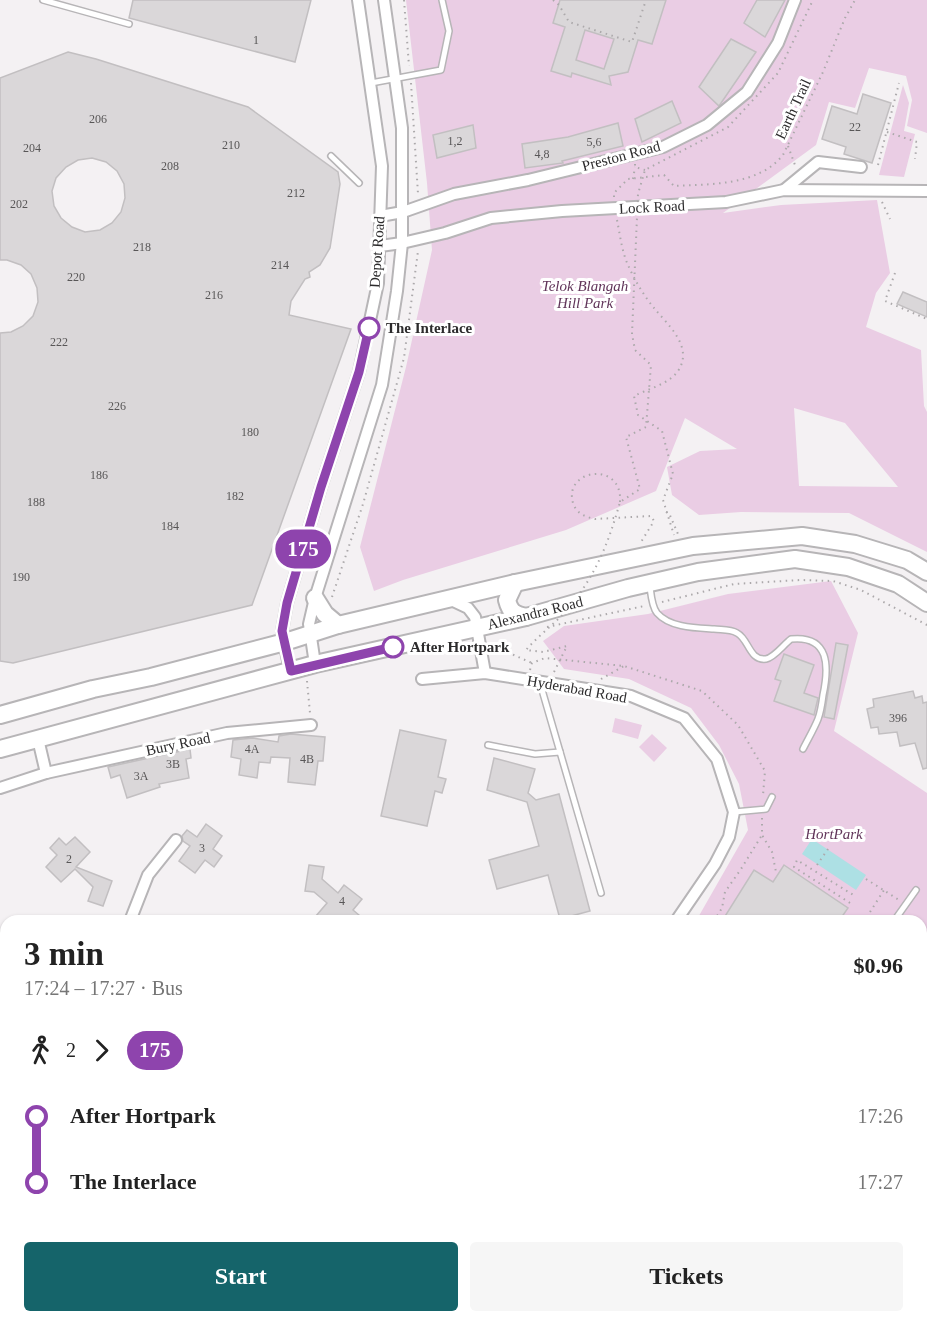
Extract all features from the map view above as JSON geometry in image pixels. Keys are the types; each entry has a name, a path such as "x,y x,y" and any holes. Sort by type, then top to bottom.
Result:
{"main road":[{"name":"Alexandra Road","path":"0,715 449,598 693,546 802,536 855,544 907,560 927,572"},
{"name":"Alexandra Road","path":"0,749 295,677 315,664 477,634 526,617 698,572 795,559 848,567 898,584 927,603"},
{"path":"515,583 507,600 509,608 514,614 526,617"},
{"path":"315,598 325,614 339,625"}],"street":[{"name":"Depot Road","path":"295,677 282,631 287,603 321,487 359,372 378,283 382,166 358,0"},
{"name":"Depot Road","path":"315,664 309,624 315,598 382,385 398,291 403,212 402,128 384,0"},
{"name":"Preston Road","path":"380,216 403,212 454,194 528,180 663,147 707,126 747,92 778,43 795,0"},
{"path":"784,190 818,162 861,167"},
{"name":"Lock Road","path":"380,246 445,233 491,218 562,210 726,202 784,190 927,191"},
{"path":"449,598 468,608 475,616 485,673"},
{"name":"Hyderabad Road","path":"422,679 485,673 539,681 631,696 684,718 717,759 734,812"},
{"name":"Bury Road","path":"0,788 46,773 227,733 311,725"},
{"path":"38,739 46,773"},
{"path":"680,915 715,864 729,837 734,812"},
{"path":"132,915 148,875 176,840"}],"lane":[{"path":"43,0 129,24"},
{"path":"369,83 441,70 449,31 442,0"},
{"path":"331,156 359,183"},
{"path":"649,583 657,614 676,624 733,631 742,636 753,655 760,659 768,659 791,639 810,641 821,647 826,658 826,682 819,717 803,749"},
{"path":"539,681 601,893"},
{"path":"488,745 535,754 560,752"},
{"path":"734,812 766,809 772,797"},
{"path":"898,915 916,890"}],"path":[{"path":"553,0 559,5 569,22 632,42 646,0"},
{"path":"620,502 640,489 626,437 646,427 651,365 635,351 632,334 638,194 645,170 728,127 778,73 813,0"},
{"name":"Earth Trail","path":"614,193 622,184 633,179 664,175 674,186 718,183 748,177 777,164 823,72 845,18 855,0"},
{"path":"878,165 899,83"},
{"path":"887,132 917,142 915,159"},
{"path":"633,179 635,167"},
{"path":"881,200 890,219"},
{"path":"615,209 627,264 652,306 671,327 683,352 678,371 671,378 634,396 638,415 662,431 673,471 663,500 676,535"},
{"path":"895,273 885,301 927,319"},
{"path":"564,673 554,672 567,646 543,652 526,650 562,614 587,584 609,541 620,502 618,486 612,478 600,474 588,474 579,480 572,495 576,510 586,517 595,519 651,516 654,521 641,542"},
{"path":"539,629 734,584 800,580 833,581 861,590 927,626"},
{"path":"477,634 532,663 545,658 624,666 702,691 738,725 765,771 762,835 772,852 776,872"},
{"path":"530,670 532,663"},
{"path":"594,678 604,679 624,666"},
{"path":"295,677 307,681 311,725"},
{"path":"810,837 817,826"},
{"path":"719,915 725,892 762,835"},
{"path":"817,865 828,849"},
{"path":"850,903 794,867 797,860 855,896"},
{"path":"866,879 906,904"},
{"path":"870,912 884,890"}],"green space":[{"name":"Telok Blangah Hill Park","path":"406,0 927,0 927,133 907,126 912,100 906,76 869,68 855,108 829,102 816,145 723,213 781,205 877,200 890,273 876,293 866,327 921,350 924,406 927,412 927,552 849,513 741,512 699,515 672,495 667,467 700,451 737,449 685,418 656,491 566,530 374,591 360,547 406,367 432,250 427,183","holes":["794,408 845,423 898,487 799,486"]},
{"path":"903,85 909,103 904,131 915,134 904,177 879,175"},
{"name":"HortPark","path":"831,581 858,633 834,731 927,793 927,915 699,915 748,830 739,784 719,745 691,708 629,679 564,669 543,641 564,626 648,614 728,594"},
{"path":"615,718 642,725 638,739 612,732"},
{"path":"652,734 667,748 654,762 639,747"}],"water":[{"path":"812,839 866,875 856,890 802,854"}],"building":[{"path":"133,0 311,0 295,62 129,18"},
{"path":"560,0 666,0 652,44 638,40 628,72 609,76 611,85 572,73 571,77 551,71 565,27 553,23","holes":["585,30 614,39 604,69 576,60"]},
{"path":"757,0 785,0 765,37 744,23"},
{"path":"731,39 756,52 719,106 699,87"},
{"path":"68,52 248,107 338,172 340,184 330,248 320,265 309,272 310,277 305,279 291,301 289,315 351,329 252,605 13,663 0,661 0,333 11,332 23,326 33,316 38,302 37,288 31,274 21,265 0,260 0,78","holes":["92,158 106,162 117,171 124,184 125,198 121,212 112,223 100,230 85,232 72,227 61,218 54,206 52,191 56,178 66,167 78,160"]},
{"path":"863,94 891,103 872,163 844,154 846,147 822,139 832,106 857,114"},
{"path":"672,101 681,123 642,142 635,119"},
{"path":"618,123 623,146 562,161 563,163 525,168 522,144 568,137"},
{"path":"473,125 476,148 437,158 433,135"},
{"path":"903,292 927,302 927,317 897,304"},
{"path":"836,643 848,645 834,719 824,717"},
{"path":"784,654 814,665 804,693 818,698 814,715 774,701 781,681 775,679"},
{"path":"913,691 915,698 922,696 923,703 927,702 927,768 923,769 915,743 900,746 897,732 879,734 878,727 871,728 867,709 874,707 873,699"},
{"path":"400,730 446,740 438,777 446,779 442,793 435,791 427,826 381,816"},
{"path":"291,734 325,737 323,761 318,761 315,785 288,782 290,758 271,757 270,763 259,762 257,778 239,775 241,759 231,757 233,740 253,738 278,742 279,736"},
{"path":"190,749 191,758 186,759 189,778 159,784 160,787 127,798 120,775 111,778 108,767"},
{"path":"494,758 535,769 528,793 536,800 559,794 590,911 575,915 559,915 548,875 497,889 489,860 539,846 527,802 487,790"},
{"path":"206,824 222,836 213,849 222,856 214,867 205,860 195,873 179,861 190,846 183,841 182,836 187,830 197,837"},
{"path":"75,837 90,852 76,867 112,881 103,906 88,901 93,887 75,869 61,882 46,867 57,855 50,848 59,838 66,845"},
{"path":"309,865 324,867 322,879 338,893 344,885 362,899 353,910 359,915 317,915 327,903 314,892 305,891"},
{"path":"784,865 848,908 843,915 726,915 754,870 773,882"}],"bus line":[{"name":"175","path":"369,328 359,372 321,487 287,603 282,631 291,671 393,647"}],"place":[{"name":"The Interlace","path":"369,328"},
{"name":"After Hortpark","path":"393,647"}]}
